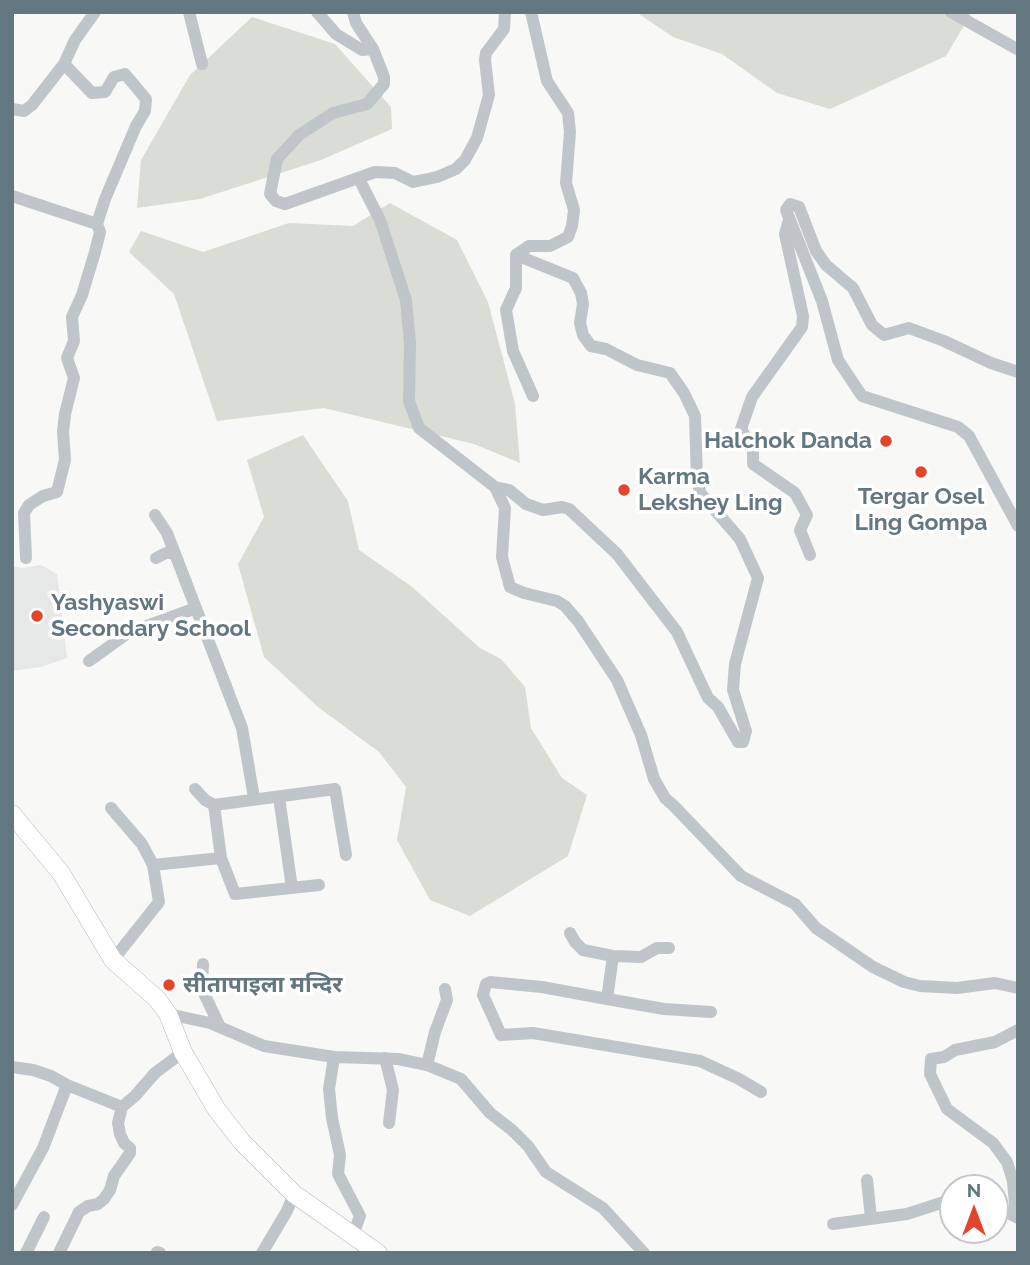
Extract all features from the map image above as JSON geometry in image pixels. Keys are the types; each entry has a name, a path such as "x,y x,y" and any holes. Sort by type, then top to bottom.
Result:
{"main road":[{"path":"12,814 61,873 113,960 157,999 168,1014 183,1052 222,1117 242,1142 294,1194 378,1253"}],"street":[{"path":"12,109 28,109 64,64 75,40 95,12"},
{"path":"189,12 202,64"},
{"path":"317,12 336,34 362,50 373,49"},
{"path":"344,12 355,18 373,49 384,84 367,104 332,113 299,135 277,159 270,194 276,201 285,204 375,172 395,173 413,182 437,177 456,169 465,160 477,138 488,101 485,60 489,48 504,29 505,12"},
{"path":"516,255 529,246 550,246 568,237 574,210 566,183 570,132 568,113 547,81 531,12"},
{"path":"951,12 1017,49"},
{"path":"26,558 24,513 29,505 43,496 57,492 65,460 62,432 74,377 67,358 74,341 72,317 95,252 100,232 97,224 105,199 145,111 146,99 125,74 114,77 105,92 92,93 64,64"},
{"path":"359,179 380,220 406,300 410,343 409,401 419,428 495,487 509,490 526,504 543,510 562,507 569,509 617,554 677,632 708,698 718,707 738,742 743,742 746,731 733,690 734,664 758,578 740,539 701,494 697,481 695,416 670,373 637,365 606,349 591,346 583,335 580,323 583,304 573,278 516,255"},
{"path":"12,197 97,224"},
{"path":"1018,372 990,363 909,328 884,335 872,325 853,288 826,265 816,251 799,207 790,204 786,210 789,220 822,301 838,360 862,396 958,427 969,436 1018,526"},
{"path":"789,220 785,234 803,316 802,327 752,397 741,429 753,449 753,464 795,493 807,515 800,530 810,555"},
{"path":"516,255 516,288 506,310 513,351 533,396"},
{"path":"495,487 505,508 502,558 510,587 557,601 578,621 617,680 641,734 654,779 664,798 730,866 741,876 795,904 816,928 873,967 904,982 936,987 970,987 995,983 1018,988"},
{"path":"155,515 167,533 242,728 254,799"},
{"path":"156,558 173,553"},
{"path":"89,661 128,633 196,608"},
{"path":"195,789 214,805 335,789 346,855"},
{"path":"279,797 292,888"},
{"path":"214,805 221,858 235,894 319,885"},
{"path":"111,808 142,844 153,865 159,902 113,960"},
{"path":"153,865 221,858"},
{"path":"570,933 583,950 613,956 641,957 657,948 669,948"},
{"path":"607,999 613,956"},
{"path":"202,964 202,989 220,1027"},
{"path":"711,1012 664,1009 542,987 490,982 484,987 483,995 501,1035 533,1033 700,1061 761,1092"},
{"path":"427,1065 447,1000 445,989"},
{"path":"168,1014 220,1027 264,1046 334,1057 385,1058 427,1065 461,1079 490,1113 528,1146 546,1172 603,1208 644,1253"},
{"path":"1017,1217 1013,1181 1007,1162 993,1143 947,1109 930,1073 931,1059 944,1057 956,1050 995,1042 1018,1030"},
{"path":"59,1253 79,1213 88,1206 99,1205 130,1153 130,1148 120,1134 118,1123 122,1107 135,1097 155,1073 183,1052"},
{"path":"334,1057 329,1089 331,1118 340,1155 338,1174 360,1216 354,1235"},
{"path":"385,1058 393,1090 389,1123"},
{"path":"12,1067 33,1070 122,1107"},
{"path":"12,1205 43,1148 67,1085"},
{"path":"867,1180 871,1218"},
{"path":"262,1253 294,1194"},
{"path":"833,1224 907,1214 939,1204"},
{"path":"26,1253 44,1217"}],"shaded area":[{"path":"636,12 972,12 946,56 830,109 777,93 722,54 673,37"},
{"path":"252,17 335,44 391,107 392,129 321,160 200,199 137,208 141,160 190,75"},
{"path":"390,203 457,240 488,302 515,404 520,463 474,444 324,408 217,421 174,294 129,252 141,231 203,252 289,223 353,226"},
{"path":"303,435 348,501 359,550 411,586 480,648 501,659 525,687 531,728 562,778 587,795 568,856 470,916 430,900 397,840 406,787 379,752 318,707 264,657 238,564 264,517 247,460"},
{"name":"Yashyaswi Secondary School","path":"41,565 57,574 67,658 41,667 12,671 12,566 22,568"}],"place":[{"name":"Halchok Danda","path":"886,441"},
{"name":"Tergar Osel Ling Gompa","path":"921,472"},
{"name":"Karma Lekshey Ling","path":"624,490"},
{"name":"Yashyaswi Secondary School","path":"37,616"},
{"name":"सीतापाइला मन्दिर","path":"169,985"}]}
